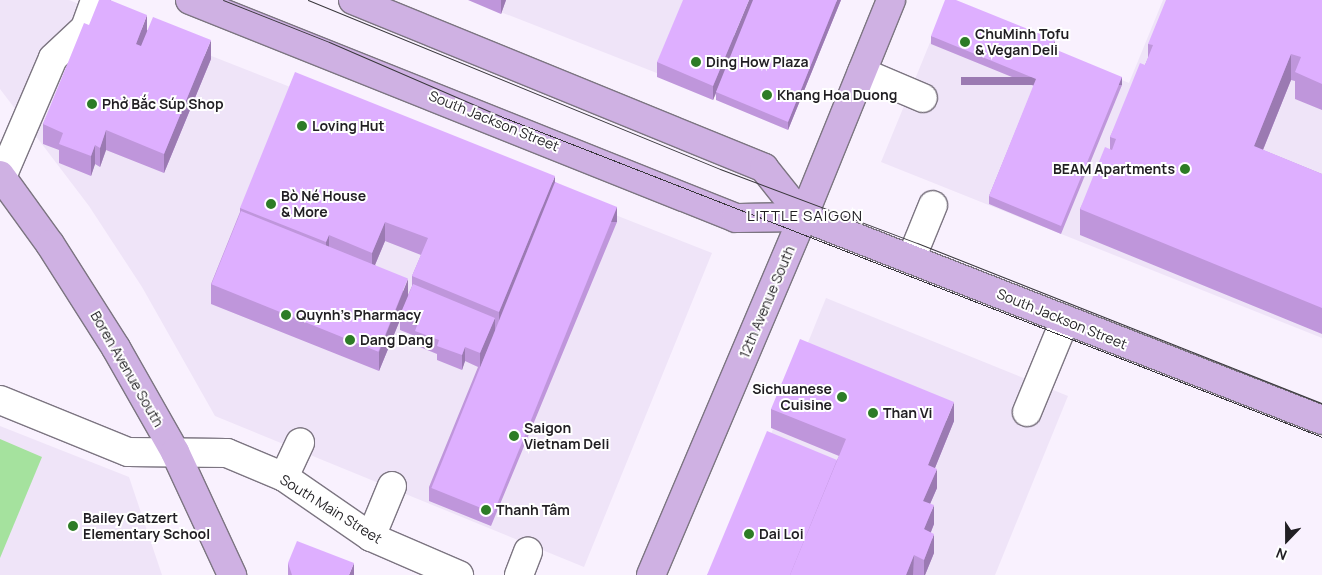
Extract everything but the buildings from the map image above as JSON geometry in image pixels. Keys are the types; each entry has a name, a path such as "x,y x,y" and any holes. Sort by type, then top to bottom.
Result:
{"main road":[{"name":"South Jackson Street","path":"190,0 736,218 803,217 1322,420"},
{"path":"353,0 764,168 803,217"},
{"name":"12th Avenue South","path":"651,575 803,217 891,0"},
{"name":"Boren Avenue South","path":"1,176 50,244 116,348 175,452 232,575"}],"street":[{"path":"1,176 53,58 84,28 95,0"},
{"path":"862,72 923,98"},
{"path":"912,259 933,204"},
{"path":"1027,412 1065,320"},
{"name":"South Main Street","path":"0,400 128,452 227,453 284,477 371,537 459,575"},
{"path":"284,477 300,443"},
{"path":"371,537 392,486"}],"shaded area":[{"path":"0,0 69,0 712,253 584,567 215,416 142,287 89,206 0,89"},
{"path":"470,0 838,0 787,124"},
{"path":"1163,0 1322,0 1322,338 881,162 945,6 1129,83"},
{"path":"826,298 1068,396 995,575 714,575"},
{"name":"Bailey Gatzert Elementary School","path":"0,426 129,477 162,575 0,575"}],"green space":[{"path":"0,439 42,457 0,558"}],"tram line":[{"path":"223,0 329,42 500,116 1322,437"},
{"path":"308,0 720,169 917,243 1322,403"}],"place":[{"name":"ChuMinh Tofu & Vegan Deli","path":"965,42"},
{"name":"Ding How Plaza","path":"696,62"},
{"name":"Khang Hoa Duong","path":"767,95"},
{"name":"Phở Bắc Súp Shop","path":"92,104"},
{"name":"Loving Hut","path":"302,126"},
{"name":"BEAM Apartments","path":"1185,169"},
{"name":"Bò Né House & More","path":"271,204"},
{"name":"Quynh's Pharmacy","path":"286,315"},
{"name":"Dang Dang","path":"350,340"},
{"name":"Sichuanese Cuisine","path":"842,397"},
{"name":"Than Vi","path":"873,413"},
{"name":"Saigon Vietnam Deli","path":"514,436"},
{"name":"Thanh Tâm","path":"486,510"},
{"name":"Bailey Gatzert Elementary School","path":"73,526"},
{"name":"Dai Loi","path":"749,534"}],"district":[{"name":"LITTLE SAIGON","path":"805,216"}]}
